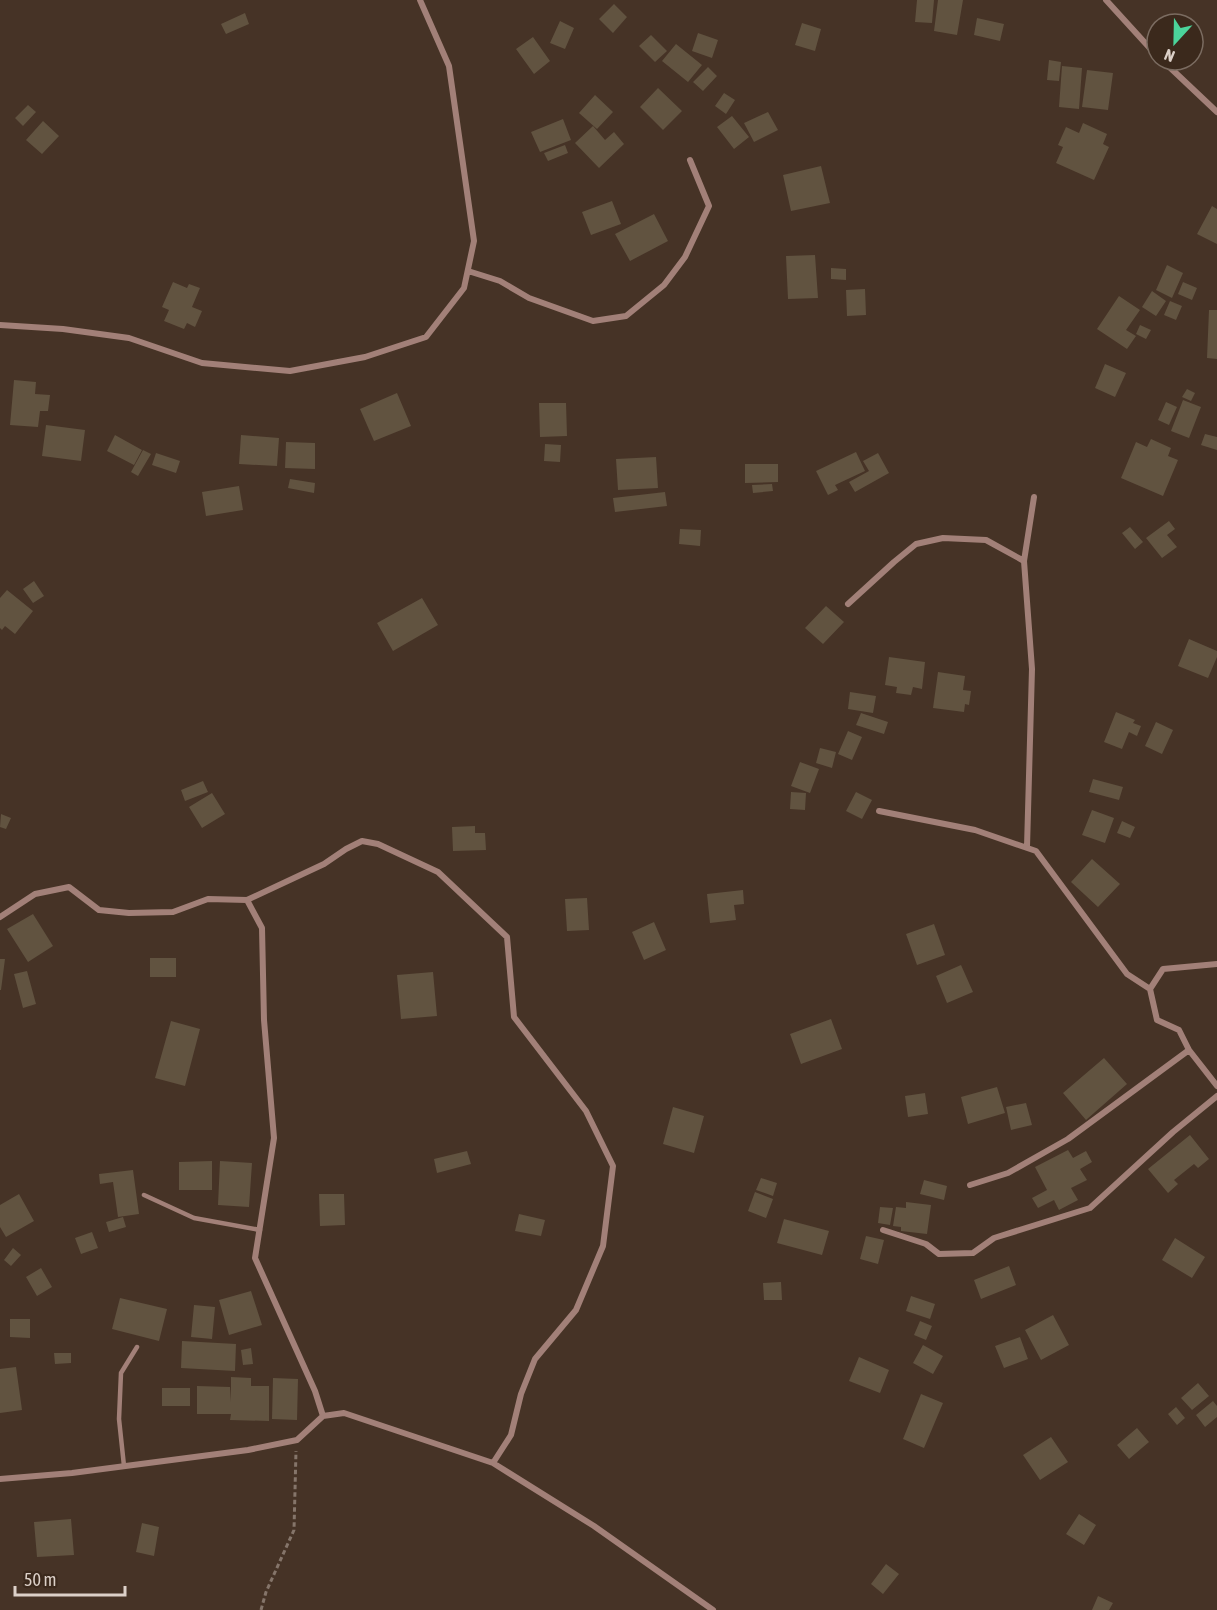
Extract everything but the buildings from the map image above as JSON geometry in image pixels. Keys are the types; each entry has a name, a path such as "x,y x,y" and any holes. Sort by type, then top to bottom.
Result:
{"street":[{"path":"0,325 63,329 129,338 202,363 290,371 365,357 426,337 464,288 474,241 449,66 420,0"},
{"path":"1106,0 1145,43"},
{"path":"1175,72 1217,112"},
{"path":"468,271 500,281 529,298 593,321 626,316 664,285 671,276 685,257 709,206 690,160"},
{"path":"1027,847 1032,669 1024,561 1034,497"},
{"path":"848,603 916,544 943,538 986,540 1024,561"},
{"path":"879,811 975,830 1036,851 1127,974 1150,990 1157,1020 1179,1030 1189,1050 1217,1086"},
{"path":"0,917 35,894 69,888 99,910 129,913 173,912 208,899 247,900 324,864 362,841 378,844 438,872 507,937 514,1017 586,1111 613,1166 603,1246 576,1310 535,1359 521,1394 512,1435 493,1463"},
{"path":"247,900 262,928 264,1020 274,1138 255,1258 315,1391 323,1416"},
{"path":"1150,990 1163,969 1217,964"},
{"path":"970,1185 1008,1173 1068,1139 1189,1050"},
{"path":"883,1230 926,1244 939,1254 973,1253 994,1238 1090,1208 1173,1132 1217,1096"},
{"path":"0,1479 248,1450 297,1440 323,1416 344,1413 493,1463 594,1526 713,1610"}],"lane":[{"path":"144,1195 194,1218 260,1230"},
{"path":"124,1466 119,1419 121,1373 136,1347"}],"path":[{"path":"261,1610 266,1592 294,1530 297,1440"}]}
